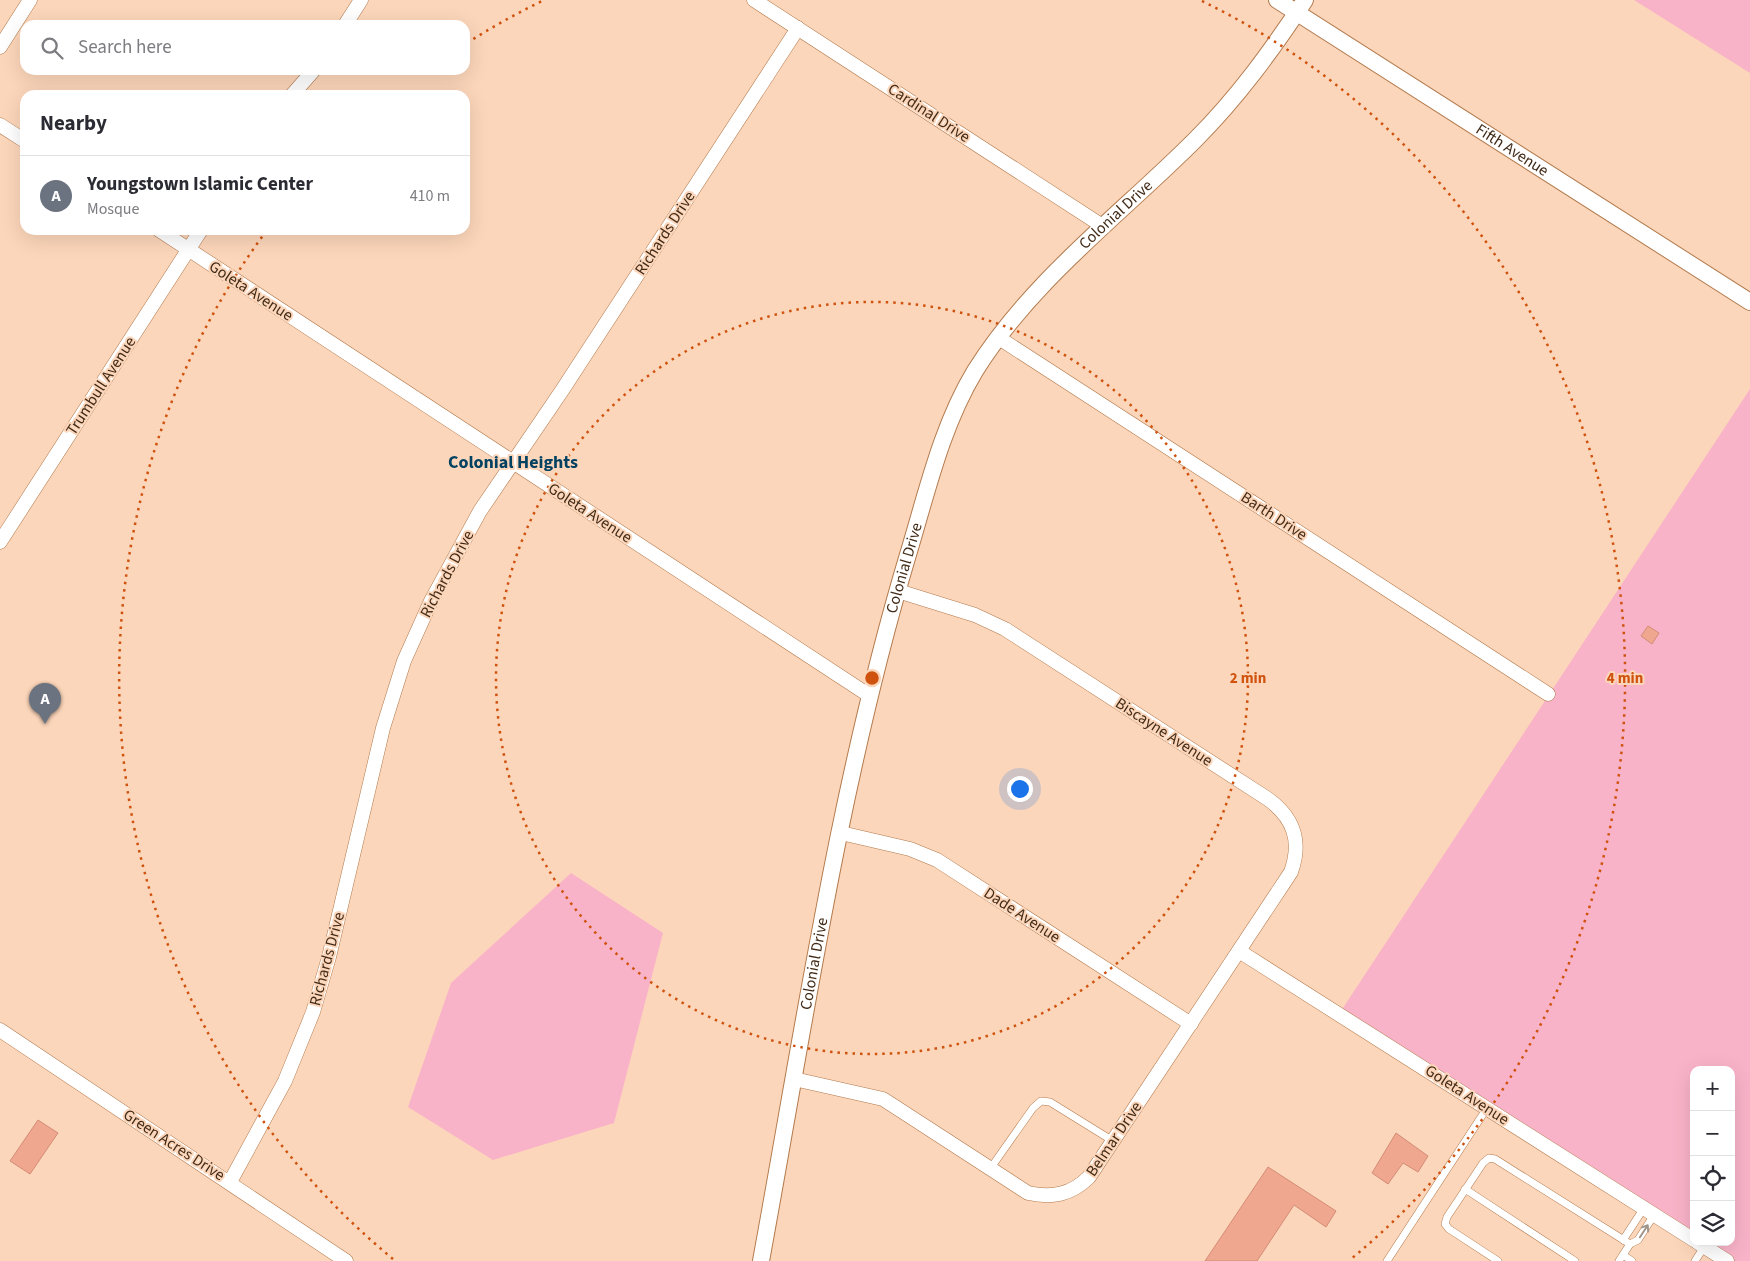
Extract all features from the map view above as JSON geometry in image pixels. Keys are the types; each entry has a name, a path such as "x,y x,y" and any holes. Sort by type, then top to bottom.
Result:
{"street":[{"path":"0,47 30,0"},
{"path":"348,20 361,0"},
{"name":"Cardinal Drive","path":"754,0 1104,227"},
{"name":"Fifth Avenue","path":"1277,0 1300,7 1749,301"},
{"name":"Colonial Drive","path":"760,1261 841,833 870,696 898,591 948,430 975,371 1033,294 1197,138 1243,88 1269,55 1300,7"},
{"name":"Richards Drive","path":"230,1182 285,1081 313,1012 329,957 383,728 404,660 454,556 798,28"},
{"path":"296,90 310,75"},
{"path":"0,125 20,138"},
{"name":"Goleta Avenue","path":"167,235 870,696"},
{"name":"Trumbull Avenue","path":"0,542 198,235"},
{"name":"Barth Drive","path":"999,338 1548,694"},
{"name":"Biscayne Avenue","path":"898,591 975,616 1005,629 1280,808 1288,817 1295,830 1296,858 1291,872 1240,951"},
{"name":"Dade Avenue","path":"841,833 910,849 937,860 1191,1024"},
{"name":"Goleta Avenue","path":"1240,951 1690,1238"},
{"name":"Belmar Drive","path":"794,1078 883,1099 1028,1193 1044,1196 1058,1195 1082,1184 1113,1141 1240,951"},
{"name":"Green Acres Drive","path":"0,1030 346,1261"},
{"name":"Goleta Avenue","path":"1703,1246 1727,1261"}],"lane":[{"path":"990,1169 1033,1108 1041,1101 1050,1102 1113,1141"},
{"path":"1388,1261 1487,1108"},
{"path":"1498,1261 1447,1227 1447,1217 1483,1163 1492,1158 1627,1242 1638,1240 1649,1212"},
{"path":"1466,1189 1575,1261"},
{"path":"1632,1261 1621,1258 1627,1242 1649,1212"},
{"path":"1695,1261 1698,1246"}],"shaded area":[{"path":"1634,0 1750,0 1750,73"},
{"path":"1750,389 1750,1261 1727,1261 1703,1246 1735,1246 1735,1066 1690,1066 1690,1237 1339,1014"},
{"path":"571,873 663,933 614,1123 493,1160 408,1107 451,983"}],"building":[{"path":"1648,626 1659,633 1652,644 1641,636"},
{"path":"38,1120 58,1133 30,1174 10,1161"},
{"path":"1396,1133 1428,1156 1418,1172 1403,1163 1388,1184 1372,1173"},
{"path":"1268,1167 1336,1211 1326,1227 1294,1205 1257,1261 1205,1261"}],"place":[{"name":"Youngstown Islamic Center","path":"45,724"}],"district":[{"name":"Colonial Heights","path":"513,462"}]}
